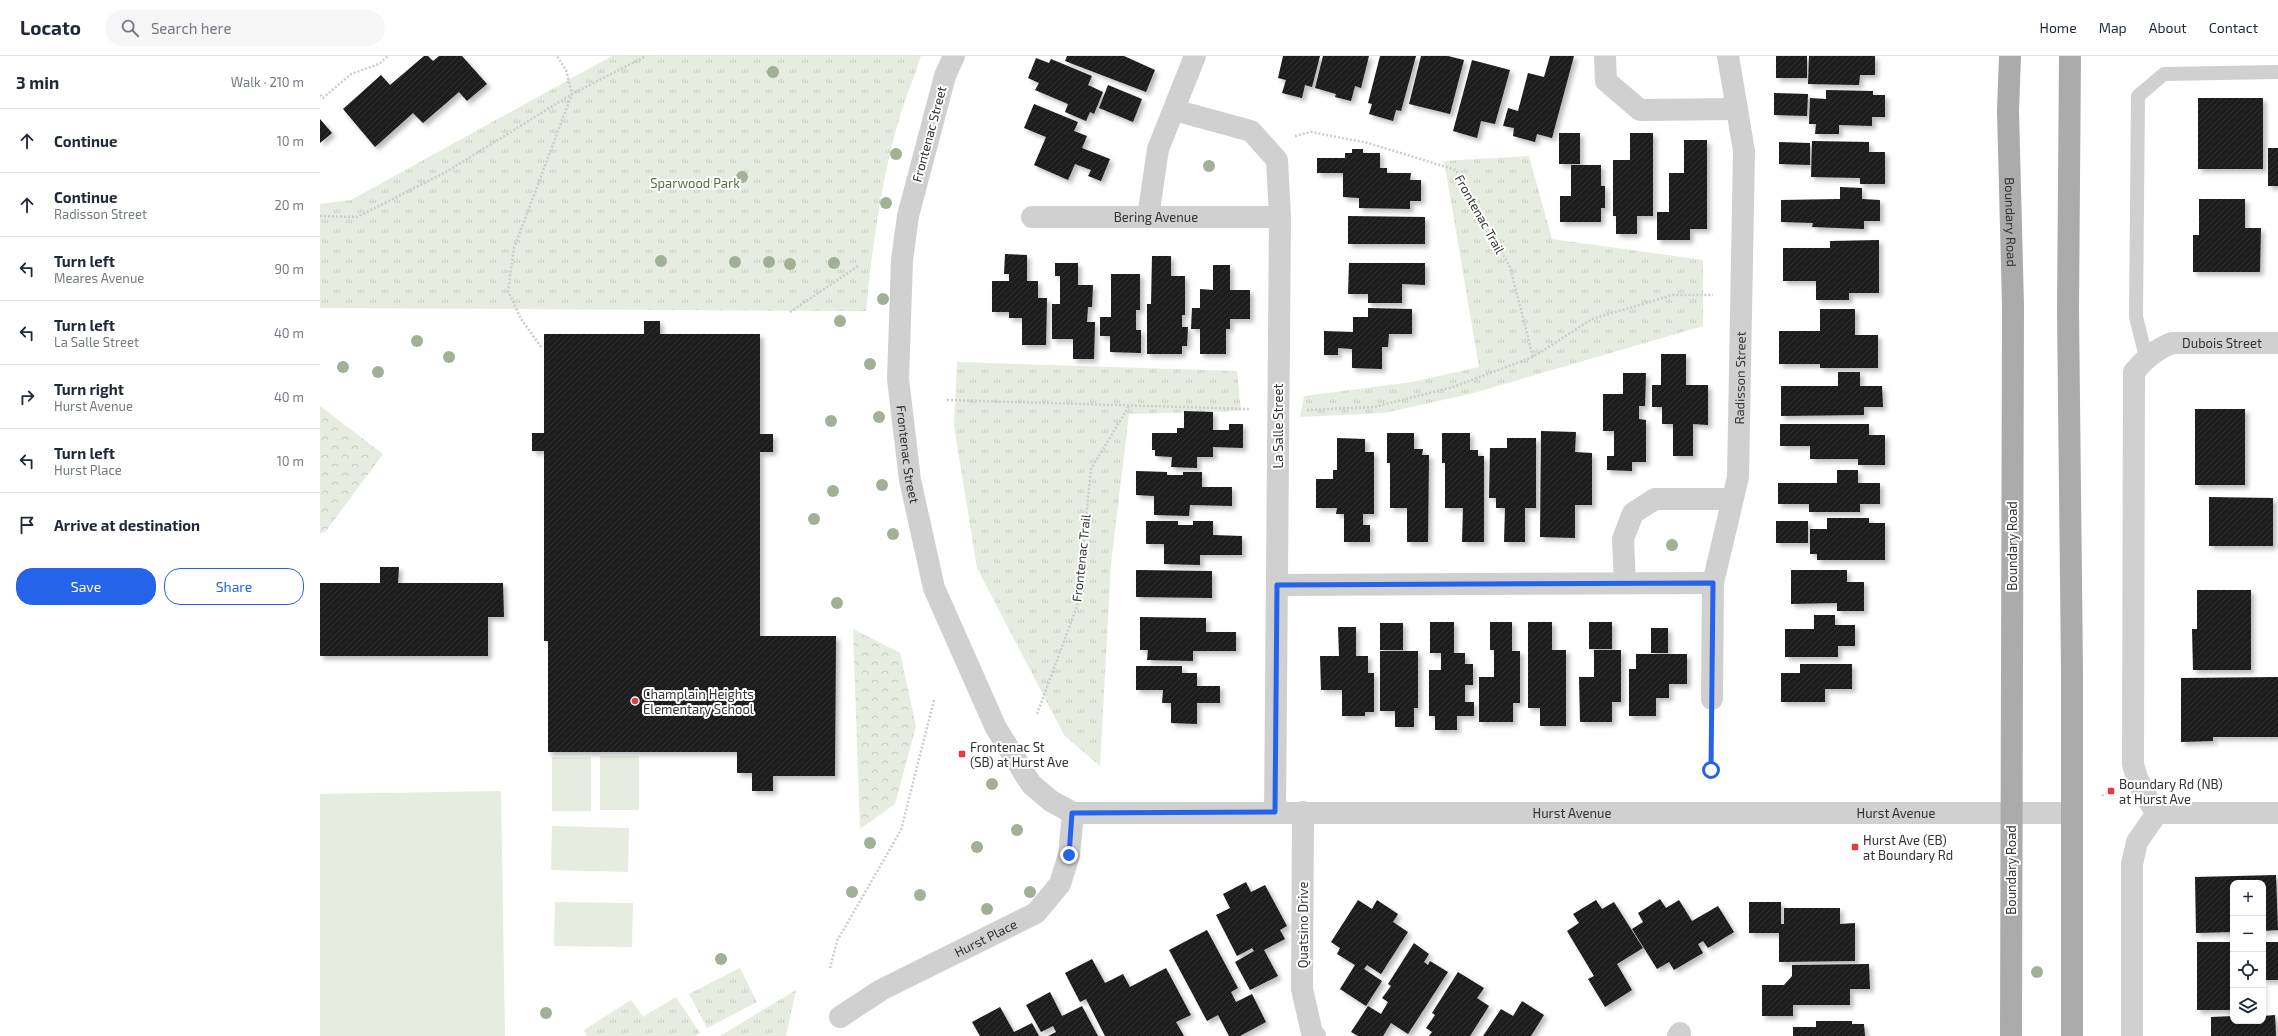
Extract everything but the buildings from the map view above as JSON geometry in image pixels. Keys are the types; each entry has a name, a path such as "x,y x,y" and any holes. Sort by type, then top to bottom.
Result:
{"main road":[{"name":"Boundary Road","path":"2010,56 2008,112 2013,305 2011,1036"},
{"path":"2070,56 2068,310 2072,1036"}],"street":[{"name":"Frontenac Street","path":"954,56 945,76 908,216 902,260 898,379 910,480 934,588 996,728 1011,756 1031,784 1051,801 1072,813"},
{"path":"1148,217 1158,149 1195,56"},
{"path":"1605,56 1606,82 1640,110 1737,109"},
{"name":"Radisson Street","path":"1712,699 1713,583 1738,476 1744,150 1728,56"},
{"name":"La Salle Street","path":"1174,110 1251,131 1277,160 1280,217 1275,812"},
{"name":"Bering Avenue","path":"1032,217 1280,217"},
{"name":"Dubois Street","path":"2146,357 2157,349 2172,343 2278,343"},
{"path":"2146,357 2134,372 2133,764 2136,778 2142,791 2157,813"},
{"path":"1624,583 1623,539 1633,513 1654,499 1732,499"},
{"path":"1277,585 1713,583"},
{"name":"Quatsino Drive","path":"1303,812 1302,989 1312,1033 1315,1036"},
{"name":"Hurst Avenue","path":"1072,813 2071,813"},
{"name":"Hurst Place","path":"840,1017 881,990 1036,913 1060,884 1069,855 1072,813"},
{"path":"2157,813 2278,814"},
{"path":"2132,1036 2132,864 2137,842 2157,813"}],"lane":[{"path":"2146,357 2136,317 2138,96 2164,74 2278,72"}],"path":[{"path":"320,95 322,98 352,74 378,64 388,56"},
{"path":"541,347 520,319 508,291 514,248 572,94 566,70 557,56"},
{"path":"320,216 357,217 446,172 572,94 646,56"},
{"name":"Frontenac Trail","path":"1263,144 1310,132 1368,143 1456,170 1510,266 1533,357"},
{"path":"790,312 858,266"},
{"path":"1279,411 1374,407 1453,386 1533,357 1592,319 1673,295 1741,294"},
{"path":"947,400 1254,409"},
{"name":"Frontenac Trail","path":"1037,714 1077,606 1091,469 1129,406"},
{"path":"1711,770 1712,699"},
{"path":"830,968 837,941 901,830 934,700"},
{"path":"2071,813 2111,791 2114,797"}],"green space":[{"name":"Sparwood Park","path":"612,56 921,56 901,113 888,161 871,262 866,311 320,308 320,204 351,200"},
{"path":"1529,156 1552,239 1703,260 1703,326 1470,394 1384,413 1300,417 1304,396 1412,382 1479,367 1444,161"},
{"path":"957,362 1237,371 1241,411 1129,414 1111,564 1100,766 1064,735 977,568 954,426"},
{"path":"320,406 383,454 326,531 320,534"},
{"path":"853,629 900,653 916,726 895,804 860,829"},
{"path":"600,756 639,756 639,810 600,810"},
{"path":"552,757 591,757 591,811 552,811"},
{"path":"501,791 505,1036 320,1036 320,794"},
{"path":"552,826 629,828 628,872 551,870"},
{"path":"555,902 633,903 632,947 554,946"},
{"path":"740,968 757,1002 707,1028 689,994"},
{"path":"796,990 786,1036 720,1036"},
{"path":"676,997 700,1033 696,1036 587,1036 584,1030 631,1000 643,1017"}],"place":[{"name":"Champlain Heights Elementary School","path":"635,701"},
{"name":"Frontenac St (SB) at Hurst Ave","path":"962,754"},
{"name":"Boundary Rd (NB) at Hurst Ave","path":"2111,791"},
{"name":"Hurst Ave (EB) at Boundary Rd","path":"1855,847"}],"route":[{"path":"1069,855 1072,813 1275,812 1277,585 1713,583 1711,770"}]}
